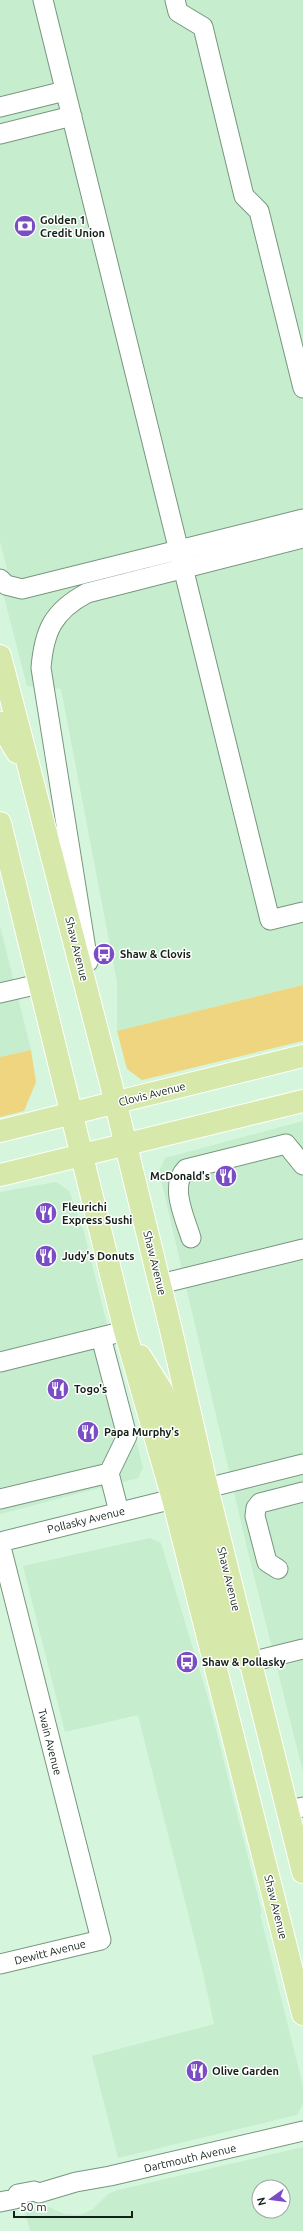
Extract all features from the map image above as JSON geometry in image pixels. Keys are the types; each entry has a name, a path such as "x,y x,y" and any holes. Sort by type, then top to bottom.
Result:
{"main road":[{"name":"Shaw Avenue","path":"0,656 102,1046 250,1662 295,1808 303,1872"},
{"path":"0,723 30,774"},
{"name":"Shaw Avenue","path":"0,823 125,1331 173,1499 302,2008"},
{"name":"Clovis Avenue","path":"0,1131 303,1056"},
{"path":"0,1175 303,1101"},
{"path":"125,1331 162,1391 187,1479 192,1486 207,1488"},
{"path":"173,1499 186,1498 194,1504 230,1650 250,1662"}],"street":[{"path":"43,0 270,920 303,912"},
{"path":"175,0 178,12 202,27 244,196 258,210 303,388"},
{"path":"0,107 65,91"},
{"path":"0,134 72,116"},
{"path":"102,1046 44,691 41,668 43,649 48,633 57,616 66,606 87,593 118,584 181,559 303,519"},
{"path":"0,579 6,585 22,589 303,538"},
{"path":"0,994 39,984"},
{"path":"191,1238 178,1188 180,1175 186,1169 294,1143 303,1165"},
{"path":"160,1284 303,1249"},
{"path":"0,1362 125,1331"},
{"path":"100,1337 127,1436 109,1473 119,1512"},
{"path":"207,1488 303,1464"},
{"path":"0,1499 109,1473"},
{"path":"278,1569 267,1562 255,1516 256,1508 260,1503 303,1492"},
{"name":"Pollasky Avenue","path":"0,1543 173,1499"},
{"name":"Twain Avenue","path":"0,1543 100,1940"},
{"path":"250,1662 303,1649"},
{"name":"Dewitt Avenue","path":"0,1964 100,1940"},
{"name":"Dartmouth Avenue","path":"8,2201 21,2203 36,2200 39,2193 76,2182 110,2176 303,2131"}],"shaded area":[{"path":"0,0 303,0 303,985 117,1031 117,982 61,689 27,686 3,593 7,569 0,542"},
{"path":"0,926 31,1050 0,1057"},
{"path":"303,985 303,1041 142,1080 127,1069 117,1031"},
{"path":"31,1050 36,1082 24,1111 0,1117 0,1057"},
{"path":"303,1121 303,1772 248,1552 159,1171 165,1158"},
{"path":"56,1182 69,1191 84,1232 143,1468 138,1478 0,1514 0,1192"},
{"path":"150,1538 161,1543 208,1698 262,1913 260,1914 303,2086 303,2104 297,2115 118,2158 92,2056 214,2024 203,1973 138,1715 65,1732 23,1566"},
{"path":"303,2147 303,2231 30,2231 25,2213 49,2207 64,2214 80,2215 93,2209 108,2194 118,2190"}],"place":[{"name":"Golden 1 Credit Union","path":"25,226"},
{"name":"Shaw & Clovis","path":"104,954"},
{"name":"McDonald's","path":"226,1176"},
{"name":"Fleurichi Express Sushi","path":"46,1213"},
{"name":"Judy's Donuts","path":"46,1256"},
{"name":"Togo's","path":"58,1389"},
{"name":"Papa Murphy's","path":"88,1432"},
{"name":"Shaw & Pollasky","path":"187,1662"},
{"name":"Olive Garden","path":"197,2071"}]}
